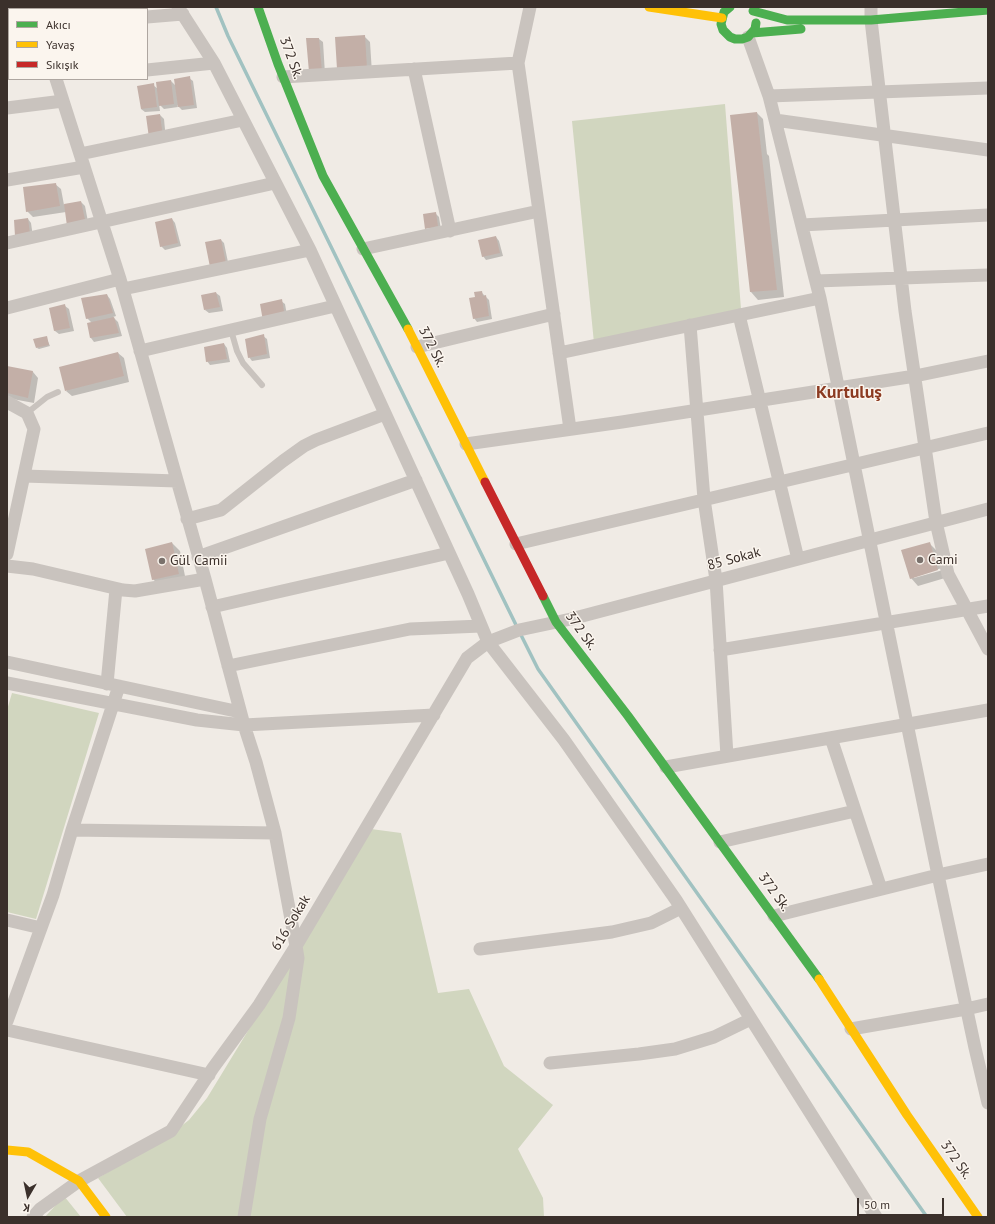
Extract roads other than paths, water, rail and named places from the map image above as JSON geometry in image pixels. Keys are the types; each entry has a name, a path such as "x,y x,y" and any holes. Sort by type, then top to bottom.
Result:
{"street":[{"name":"372 Sk.","path":"258,7 283,77 323,176 417,347 556,622 666,767 811,967 907,1115 978,1217"},
{"path":"530,7 518,63 570,429"},
{"path":"649,7 725,11 721,24 723,30 730,37 735,39 742,39 750,35 871,17 988,10"},
{"path":"750,9 786,20 988,13"},
{"path":"750,9 756,17 756,23 750,35 769,96 820,298 938,875 966,1009 988,1103"},
{"path":"148,17 180,11 214,62 310,250 416,480 488,642 564,740 681,908 876,1217"},
{"path":"871,17 901,278 936,522 948,574 988,649"},
{"path":"148,70 214,62"},
{"path":"283,77 518,63"},
{"path":"414,69 450,231"},
{"path":"56,80 121,284 240,712 256,762 275,833 298,958 289,1018 260,1119 244,1217"},
{"path":"769,96 988,88"},
{"path":"7,108 63,101"},
{"path":"80,154 243,120"},
{"path":"775,120 988,150"},
{"path":"7,180 84,167"},
{"path":"7,243 275,183"},
{"path":"363,249 539,211"},
{"path":"802,225 988,214"},
{"path":"7,308 121,284 310,250"},
{"path":"816,281 988,274"},
{"path":"559,353 820,298"},
{"path":"140,351 335,306"},
{"path":"417,347 554,314"},
{"path":"739,315 798,559"},
{"path":"690,325 704,499 716,580 727,756"},
{"path":"466,444 915,376 988,361"},
{"path":"7,402 27,413 34,429 7,554"},
{"path":"187,519 221,510 304,446 385,414"},
{"path":"516,544 988,433"},
{"path":"24,476 177,481"},
{"path":"198,557 416,480"},
{"name":"85 Sokak","path":"488,642 519,630 556,622 988,509"},
{"path":"212,607 449,553"},
{"path":"7,566 33,569 119,589 135,591 204,580"},
{"path":"7,1021 53,895 72,830 114,704 113,685 119,589"},
{"path":"720,650 988,606"},
{"path":"228,666 410,629 481,626"},
{"name":"616 Sokak","path":"33,1217 40,1209 79,1181 171,1131 259,1005 296,946 467,658 488,642"},
{"path":"7,662 240,712"},
{"path":"7,683 197,720 244,725 434,715"},
{"path":"666,767 988,710"},
{"path":"832,738 881,889"},
{"path":"720,842 856,811"},
{"path":"72,830 275,833"},
{"path":"774,916 988,864"},
{"path":"480,949 612,932 650,923 681,908"},
{"path":"7,920 41,928"},
{"path":"851,1029 988,1004"},
{"path":"550,1063 675,1049 714,1037 751,1019"},
{"path":"7,1030 209,1075"},
{"path":"7,1150 28,1152 79,1181 106,1217"}],"lane":[{"path":"231,330 237,351 243,363 262,385"},
{"path":"27,413 47,397 58,392"}],"waterway":[{"path":"216,7 228,36 517,627"},
{"path":"520,633 538,669 927,1217"}],"place":[{"name":"Cami","path":"920,560"},
{"name":"Gül Camii","path":"162,561"}],"district":[{"name":"Kurtuluş","path":"849,393"}]}
